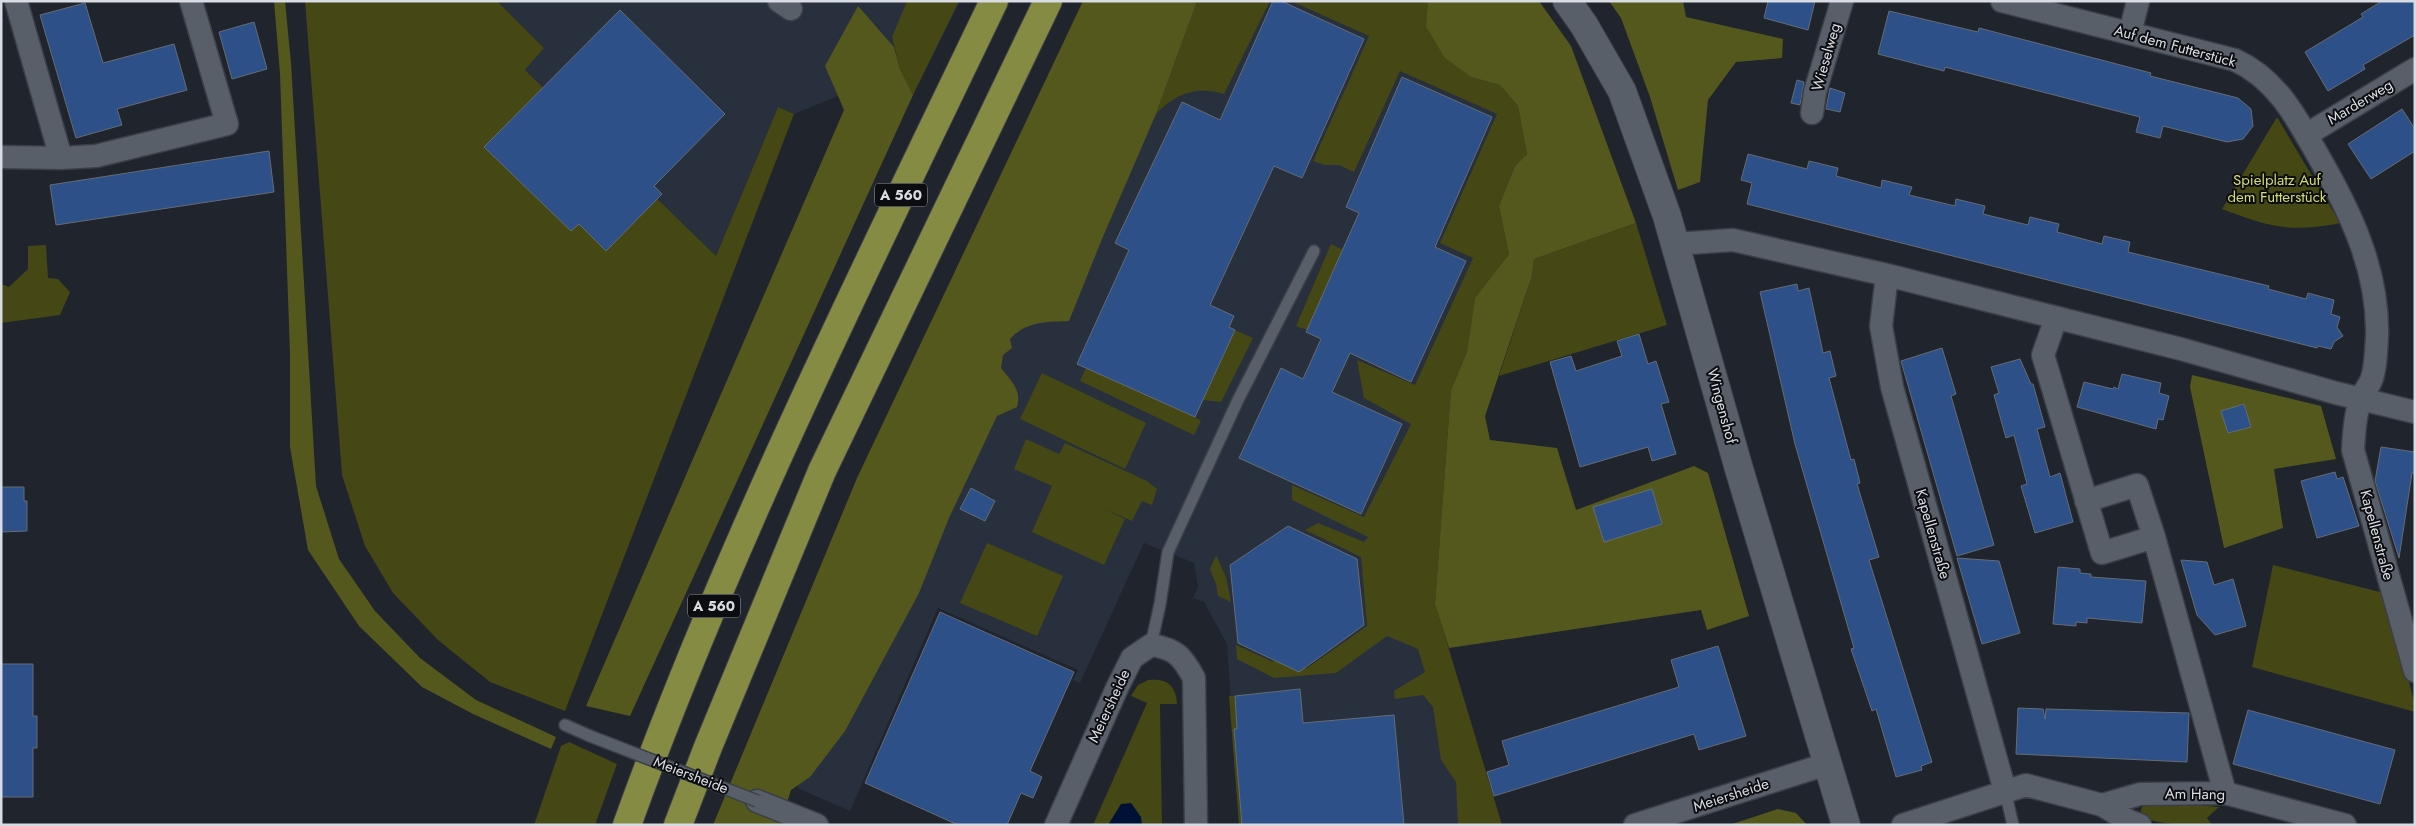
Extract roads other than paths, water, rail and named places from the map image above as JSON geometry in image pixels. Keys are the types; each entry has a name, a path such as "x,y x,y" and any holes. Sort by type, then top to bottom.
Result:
{"highway":[{"name":"A 560","path":"627,825 661,731 807,389 994,1"},
{"name":"A 560","path":"678,825 708,747 822,471 1048,1"}],"main road":[{"name":"Wingenshof","path":"1567,1 1584,25 1622,91 1675,244 1739,469 1846,825"}],"street":[{"path":"16,1 61,158"},
{"path":"1,157 61,158 96,156 227,124 191,1"},
{"name":"Wieselweg","path":"1812,113 1815,92 1842,1"},
{"name":"Auf dem Futterstück","path":"2002,1 2235,60 2253,68 2285,100 2340,193 2357,230 2376,300 2377,337 2373,377 2361,398"},
{"path":"2130,33 2138,1"},
{"name":"Marderweg","path":"2306,135 2415,69"},
{"path":"1675,244 1733,240 1887,274 2181,349 2336,393 2415,412"},
{"name":"Kapellenstraße","path":"1887,274 1881,326 1892,387 2004,791"},
{"path":"2056,318 2043,355 2102,553 2154,537"},
{"name":"Kapellenstraße","path":"2361,398 2355,423 2353,450 2415,671"},
{"path":"2086,501 2137,485 2154,537 2225,793"},
{"path":"1151,646 1168,648 1184,659 1194,678 1196,825"},
{"name":"Meiersheide","path":"1056,825 1132,658 1151,646"},
{"name":"Meiersheide","path":"1635,825 1827,764"},
{"name":"Am Hang","path":"1903,825 2026,785 2102,804 2129,821 2140,825"},
{"name":"Am Hang","path":"2102,804 2140,794 2225,793 2345,825"},
{"name":"Meiersheide","path":"757,801 817,825"}],"lane":[{"path":"1151,646 1168,552 1238,400 1314,251"},
{"name":"Meiersheide","path":"565,725 757,801"},
{"path":"2004,791 2013,825"}],"water":[{"path":"1131,803 1141,817 1142,825 1108,825 1121,804"}],"park label":[{"name":"Spielplatz Auf dem Futterstück","path":"2277,188"}]}
